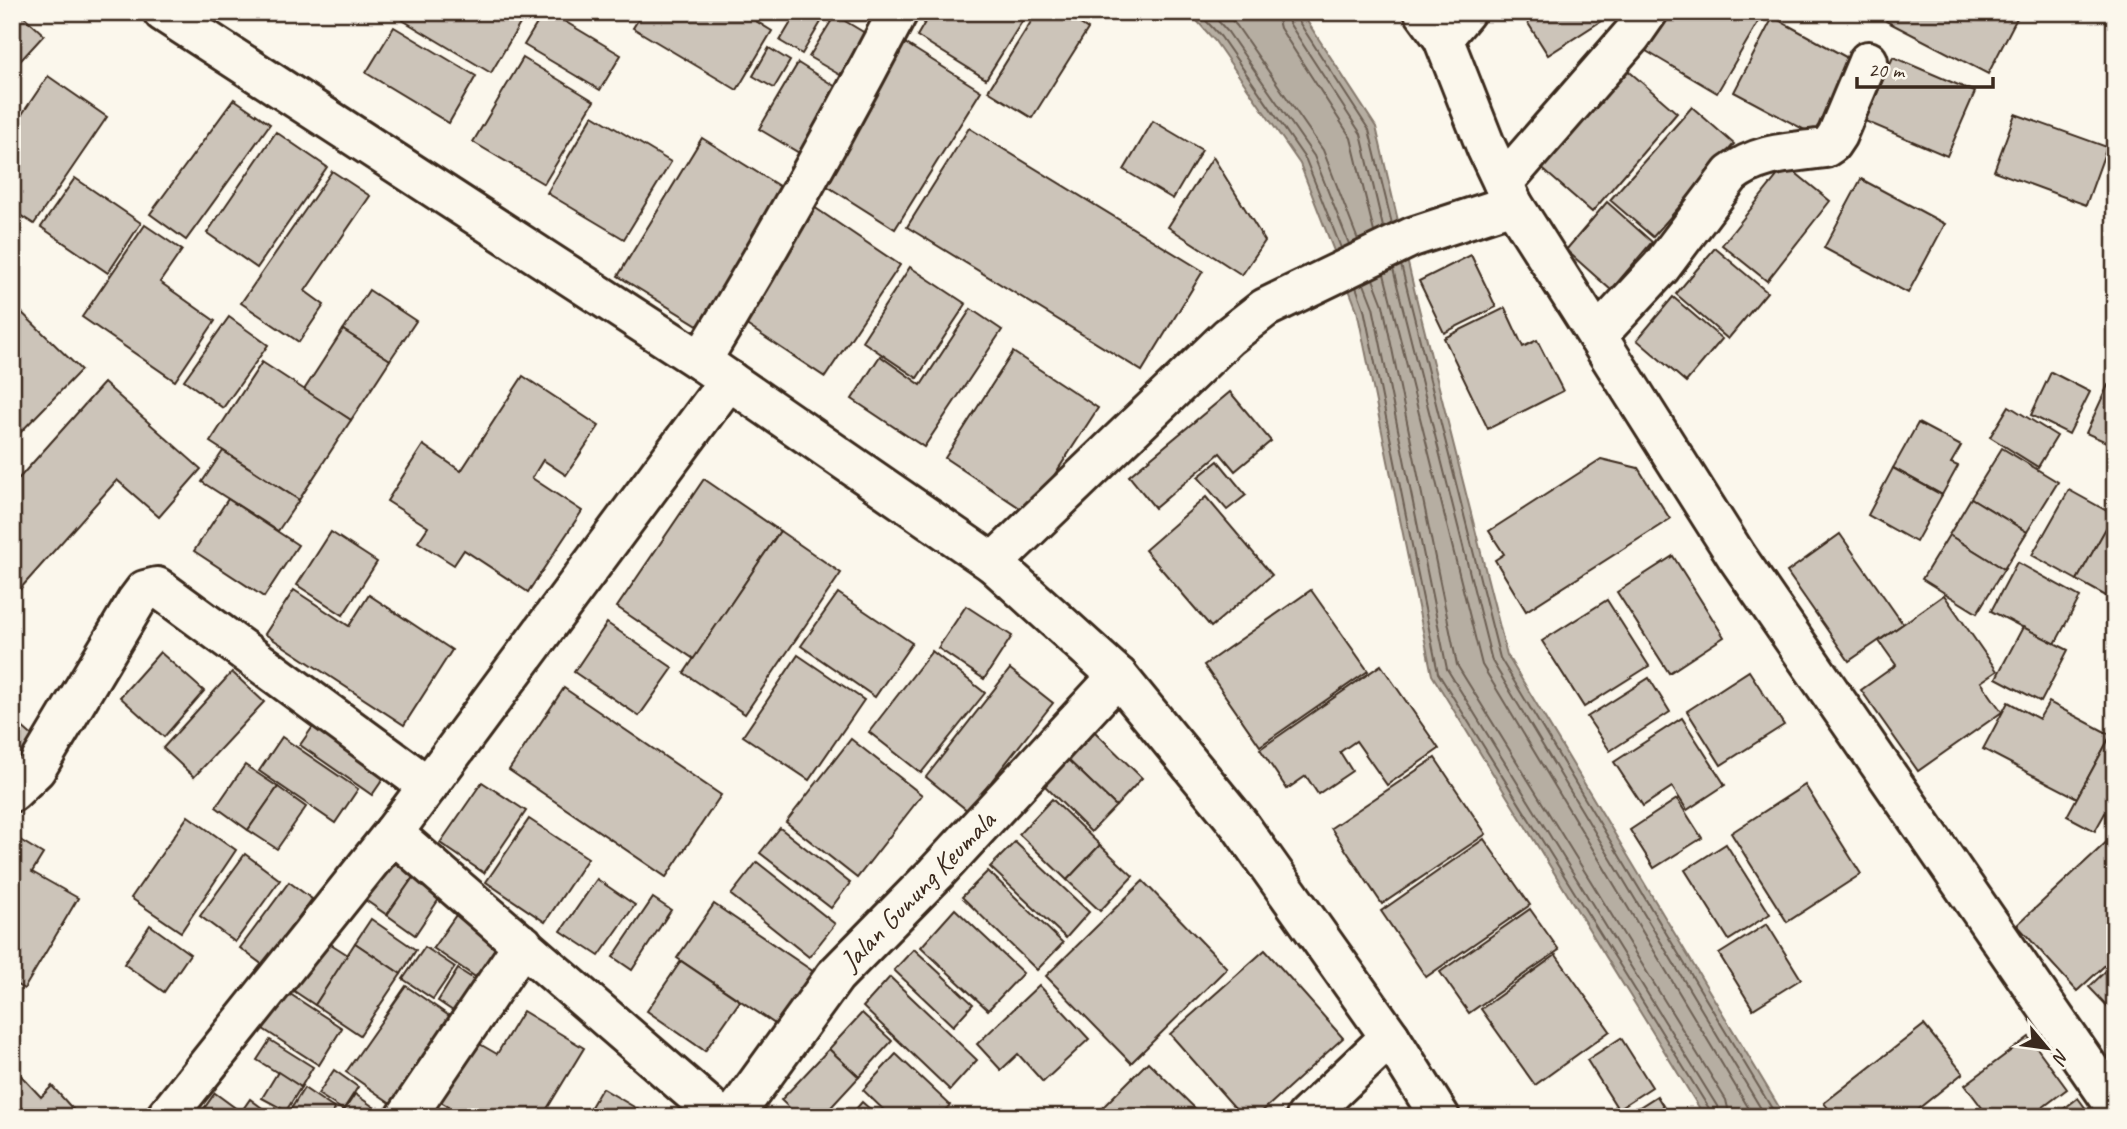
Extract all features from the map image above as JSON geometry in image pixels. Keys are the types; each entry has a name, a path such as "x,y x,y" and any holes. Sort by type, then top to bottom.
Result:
{"street":[{"path":"163,12 715,371 993,563 1118,676 1239,824 1390,1037 1440,1117"},
{"path":"166,1117 428,786 715,371 745,290 840,122 898,12"},
{"path":"993,563 1228,337 1265,308 1508,193 1648,12"},
{"path":"1444,21 1486,147 1508,193 1597,337 1737,557 2115,1106"},
{"path":"1597,337 1661,267 1731,174 1746,163 1762,157 1825,148 1831,144 1868,61"},
{"path":"12,792 36,769 136,602 145,590 157,587 428,786"},
{"name":"Jalan Gunung Keumala","path":"733,1117 835,976 936,873 1118,676"},
{"path":"393,833 721,1117"},
{"path":"406,1117 523,944"},
{"path":"1306,1117 1390,1037"}],"water":[{"path":"1189,12 1301,12 1376,127 1414,289 1507,655 1785,1117 1705,1117 1432,675 1357,310 1300,164 1215,41"}],"building":[{"path":"12,12 19,12 44,35 12,70"},
{"path":"389,12 527,12 491,73"},
{"path":"544,12 549,12 621,55 600,90 524,45"},
{"path":"643,12 741,12 772,31 737,90 633,28"},
{"path":"797,12 827,12 802,54 780,41"},
{"path":"931,12 1028,12 986,79 917,36"},
{"path":"1037,12 1062,12 1088,29 1032,118 988,91"},
{"path":"1521,12 1615,12 1548,55"},
{"path":"1662,12 1764,12 1717,93 1641,48"},
{"path":"1890,12 2019,14 1988,74 1886,21"},
{"path":"835,15 865,33 840,75 809,57"},
{"path":"1773,17 1855,62 1816,136 1734,92"},
{"path":"394,27 476,76 449,123 366,73"},
{"path":"905,43 981,91 895,229 819,181"},
{"path":"769,48 790,61 774,88 753,76"},
{"path":"1893,57 1975,92 1947,156 1865,121"},
{"path":"523,58 594,101 544,184 473,142"},
{"path":"1616,60 1677,113 1592,212 1531,159"},
{"path":"798,63 844,92 806,157 759,129"},
{"path":"48,76 107,117 34,224 12,210 12,129"},
{"path":"234,99 270,124 186,240 150,214"},
{"path":"1692,107 1734,144 1653,237 1610,200"},
{"path":"2015,114 2107,147 2086,205 1994,171"},
{"path":"593,115 671,162 624,239 547,193"},
{"path":"1153,121 1202,150 1173,199 1124,170"},
{"path":"969,128 1203,271 1142,371 907,227"},
{"path":"276,132 327,167 257,268 207,233"},
{"path":"702,138 787,191 704,329 618,276"},
{"path":"1213,157 1265,241 1242,275 1168,227"},
{"path":"1786,165 1830,201 1767,281 1722,245"},
{"path":"332,171 370,196 305,291 324,305 299,342 241,303"},
{"path":"75,178 141,223 108,273 41,227"},
{"path":"1861,179 1945,224 1908,293 1824,248"},
{"path":"1607,202 1652,242 1611,290 1566,250"},
{"path":"814,207 900,265 825,377 739,320"},
{"path":"145,225 182,250 160,282 215,321 175,381 82,317"},
{"path":"1715,248 1767,292 1728,339 1676,294"},
{"path":"1471,255 1496,307 1444,333 1419,281"},
{"path":"910,267 966,304 917,378 862,341"},
{"path":"369,290 416,321 390,360 343,330"},
{"path":"1673,297 1722,339 1686,382 1637,340"},
{"path":"12,303 81,370 14,439 12,437"},
{"path":"1505,308 1523,347 1537,340 1563,391 1488,429 1444,338"},
{"path":"971,309 1002,330 924,447 852,399 880,356 921,385"},
{"path":"229,317 268,345 223,408 184,380"},
{"path":"343,330 390,360 351,420 304,390"},
{"path":"1013,352 1098,408 1029,514 945,458"},
{"path":"262,362 351,420 299,500 210,442"},
{"path":"2051,372 2090,392 2069,434 2031,415"},
{"path":"523,376 599,426 566,475 543,460 532,478 582,511 528,592 464,550 454,565 418,542 428,527 387,501 423,445 461,471"},
{"path":"104,383 201,469 159,517 117,480 12,598 12,486"},
{"path":"2108,385 2115,388 2115,446 2086,433"},
{"path":"1230,392 1271,441 1235,471 1220,453 1155,508 1129,476"},
{"path":"2009,406 2057,436 2038,467 1990,437"},
{"path":"1918,423 1961,446 1951,463 1958,466 1942,495 1893,468"},
{"path":"2002,448 2058,482 2027,532 1971,498"},
{"path":"223,451 299,500 278,531 202,482"},
{"path":"1601,459 1638,468 1670,519 1526,611 1495,560 1504,554 1489,531"},
{"path":"1218,461 1246,495 1227,510 1198,477"},
{"path":"1893,468 1942,495 1916,542 1868,515"},
{"path":"704,479 780,531 694,659 617,607"},
{"path":"2069,490 2114,515 2077,580 2032,555"},
{"path":"1206,497 1272,575 1211,627 1145,550"},
{"path":"1971,498 2027,532 2004,569 1949,535"},
{"path":"228,499 298,545 264,597 194,551"},
{"path":"2110,521 2115,524 2115,601 2077,580"},
{"path":"780,531 841,573 745,714 684,673"},
{"path":"331,532 377,562 343,615 297,585"},
{"path":"1840,534 1903,624 1849,661 1787,572"},
{"path":"1949,535 2004,569 1977,613 1922,579"},
{"path":"1673,556 1724,637 1669,673 1617,592"},
{"path":"2017,562 2080,597 2055,644 1991,611"},
{"path":"294,590 349,626 369,595 452,650 404,725 265,634"},
{"path":"1311,590 1368,671 1260,746 1204,665"},
{"path":"838,593 912,643 875,697 801,646"},
{"path":"1944,595 1997,671 1981,682 2002,712 1918,771 1861,690 1896,665 1879,641"},
{"path":"1607,600 1649,666 1584,707 1542,641"},
{"path":"966,606 1012,636 984,679 938,648"},
{"path":"607,623 673,668 639,716 574,672"},
{"path":"2023,627 2068,650 2041,702 1996,678"},
{"path":"932,651 985,693 921,773 869,732"},
{"path":"160,652 204,691 164,737 120,697"},
{"path":"798,655 864,700 809,780 743,736"},
{"path":"1381,665 1439,749 1387,785 1356,741 1340,752 1352,771 1318,794 1306,776 1287,789 1260,749"},
{"path":"1010,669 1053,703 968,811 926,777"},
{"path":"1749,671 1784,725 1721,765 1687,711"},
{"path":"232,672 264,702 194,777 163,748"},
{"path":"1649,678 1670,712 1610,751 1587,717"},
{"path":"564,688 721,795 666,877 509,770"},
{"path":"2008,702 2039,719 2049,702 2111,735 2077,798 1983,749"},
{"path":"12,718 36,739 12,766"},
{"path":"319,718 392,766 372,795 300,745"},
{"path":"1682,718 1725,785 1687,810 1672,787 1643,806 1614,762"},
{"path":"1094,731 1142,778 1116,806 1067,759"},
{"path":"2111,735 2115,737 2115,818 2105,813 2095,831 2067,816"},
{"path":"282,737 358,789 335,823 259,771"},
{"path":"851,739 922,795 857,878 786,822"},
{"path":"1435,758 1486,834 1382,904 1331,828"},
{"path":"1067,759 1116,806 1091,832 1043,784"},
{"path":"245,765 278,787 248,830 216,807"},
{"path":"482,782 526,811 484,873 440,843"},
{"path":"1805,785 1861,874 1787,922 1731,833"},
{"path":"278,787 306,807 277,849 248,830"},
{"path":"1052,799 1100,845 1067,880 1019,834"},
{"path":"1677,799 1702,838 1654,868 1630,830"},
{"path":"188,816 236,850 181,932 131,898"},
{"path":"529,819 588,858 545,922 486,882"},
{"path":"780,828 850,883 831,908 760,853"},
{"path":"12,835 43,854 32,872 78,898 24,989 12,982"},
{"path":"2111,838 2115,842 2115,956 2077,991 2017,925"},
{"path":"1484,839 1530,905 1426,977 1381,911"},
{"path":"1015,842 1089,912 1066,938 990,867"},
{"path":"1726,844 1770,914 1729,940 1685,870"},
{"path":"1100,845 1133,876 1100,911 1067,880"},
{"path":"245,854 280,880 235,942 200,916"},
{"path":"387,858 414,876 387,915 361,897"},
{"path":"757,862 835,924 809,957 731,895"},
{"path":"988,871 1063,943 1037,970 962,897"},
{"path":"414,876 441,896 415,935 387,915"},
{"path":"597,879 635,905 599,956 561,931"},
{"path":"1143,881 1227,968 1131,1063 1046,976"},
{"path":"289,882 312,899 263,965 240,948"},
{"path":"653,898 671,910 632,970 613,957"},
{"path":"714,904 817,974 781,1028 677,958"},
{"path":"955,909 1023,973 988,1010 921,947"},
{"path":"1530,909 1559,950 1469,1013 1440,972"},
{"path":"456,915 500,946 477,978 433,948"},
{"path":"371,919 416,950 401,974 355,943"},
{"path":"1767,924 1801,979 1753,1009 1719,954"},
{"path":"150,925 190,954 164,992 124,964"},
{"path":"323,939 348,955 315,1005 291,989"},
{"path":"355,943 401,974 360,1035 315,1005"},
{"path":"425,947 455,967 433,999 403,979"},
{"path":"914,949 973,1004 953,1026 894,970"},
{"path":"1265,950 1343,1038 1256,1117 1243,1117 1170,1034"},
{"path":"1556,955 1610,1031 1535,1085 1481,1009"},
{"path":"681,961 740,1001 705,1051 647,1011"},
{"path":"2115,962 2115,1014 2089,987"},
{"path":"458,969 486,987 465,1019 438,1001"},
{"path":"890,977 977,1060 950,1090 863,1007"},
{"path":"1039,985 1089,1039 1043,1082 1018,1054 1001,1070 977,1044"},
{"path":"406,986 455,1020 395,1106 346,1072"},
{"path":"287,992 342,1028 319,1065 263,1029"},
{"path":"523,1011 584,1048 542,1117 441,1117 448,1106 435,1099 471,1039 497,1054"},
{"path":"862,1013 892,1041 859,1077 829,1049"},
{"path":"1924,1025 1963,1073 1908,1117 1835,1117 1824,1103"},
{"path":"2029,1037 2067,1089 2030,1117 1989,1117 1965,1085"},
{"path":"1621,1038 1652,1087 1618,1109 1587,1060"},
{"path":"270,1040 313,1067 301,1087 257,1060"},
{"path":"829,1049 859,1077 822,1117 799,1117 781,1100"},
{"path":"896,1054 950,1105 939,1117 891,1117 863,1090"},
{"path":"1148,1062 1204,1117 1093,1117"},
{"path":"12,1066 41,1097 52,1086 80,1117 12,1117"},
{"path":"334,1070 358,1087 343,1110 318,1094"},
{"path":"278,1072 301,1087 286,1111 262,1098"},
{"path":"304,1088 335,1109 330,1117 286,1117"},
{"path":"602,1088 651,1117 585,1117"},
{"path":"215,1093 241,1112 250,1099 274,1117 198,1117"},
{"path":"355,1094 388,1117 340,1117"},
{"path":"1657,1096 1670,1117 1624,1117"},
{"path":"2078,1098 2092,1117 2053,1117"},
{"path":"862,1102 879,1117 849,1117"}]}
